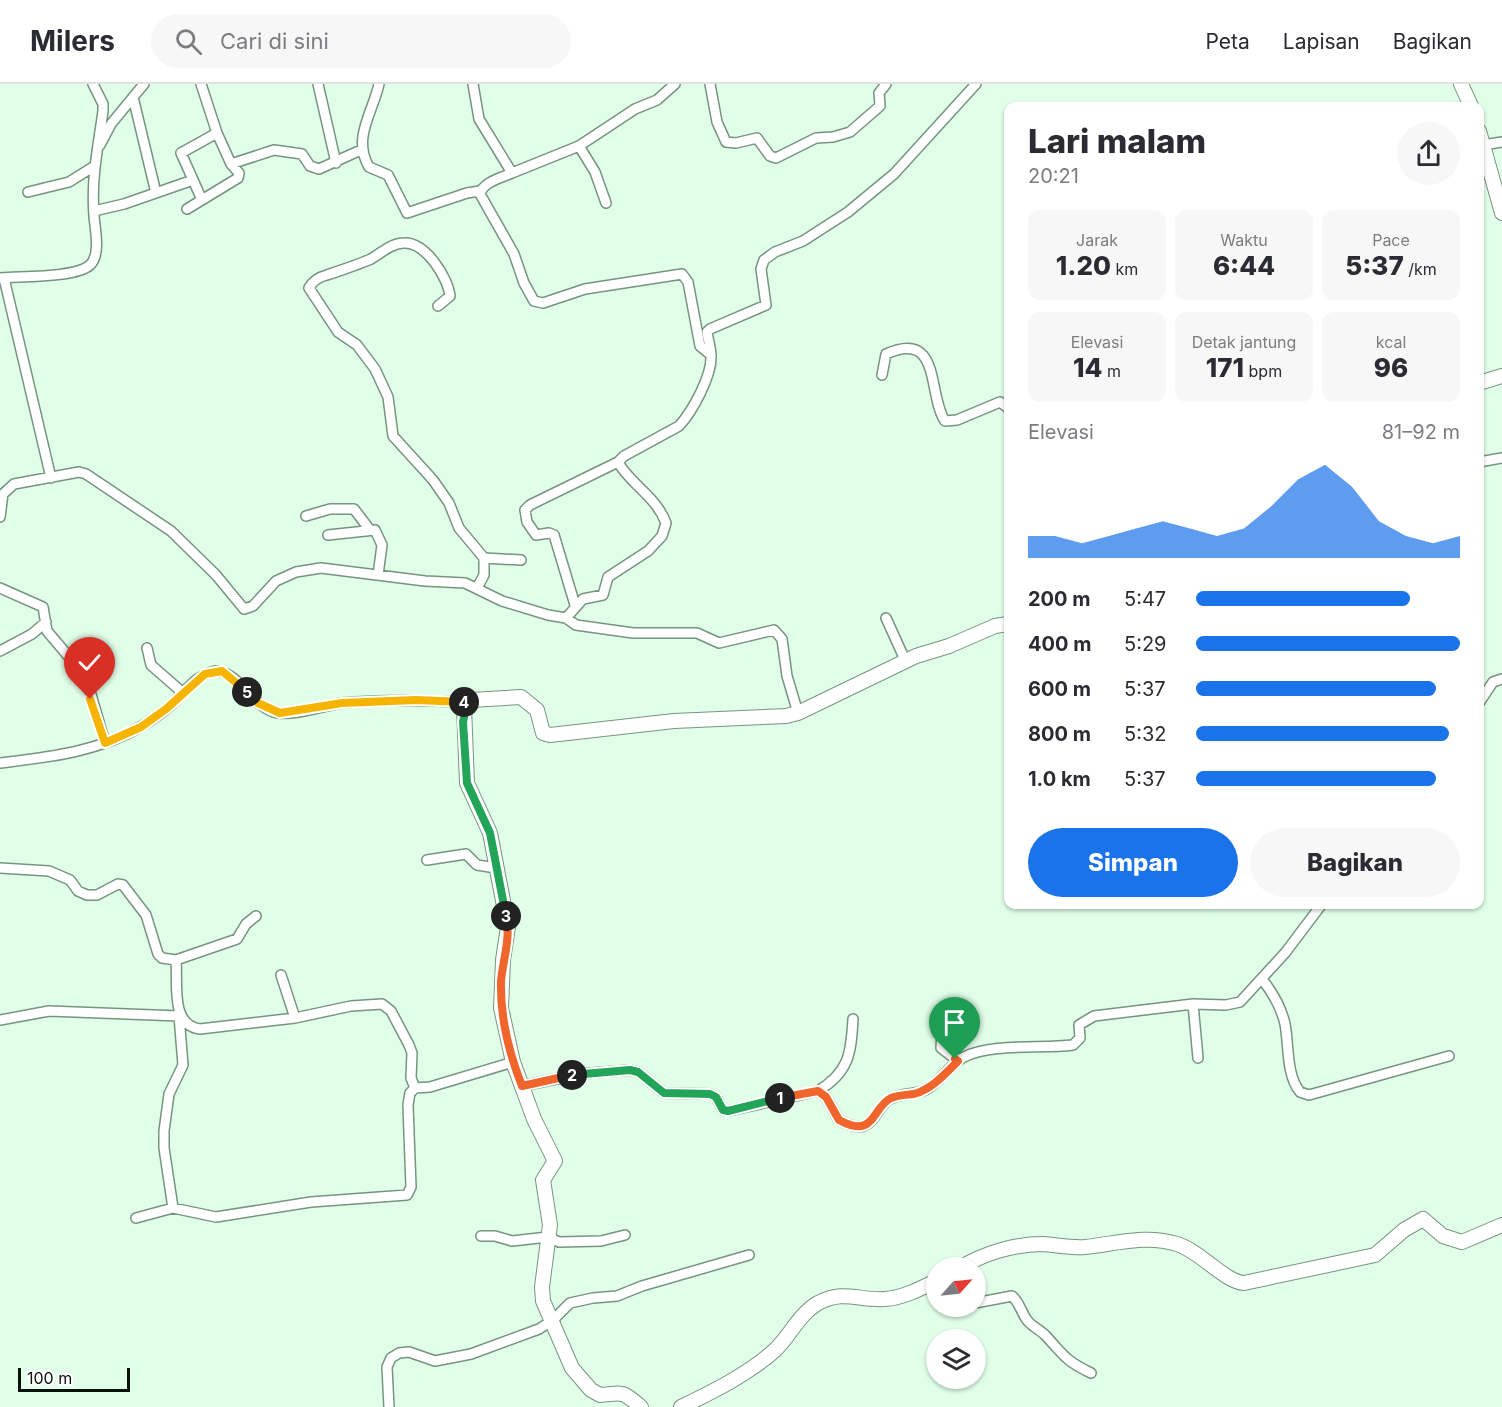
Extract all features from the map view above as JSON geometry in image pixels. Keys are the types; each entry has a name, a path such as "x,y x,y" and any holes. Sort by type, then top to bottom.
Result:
{"street":[{"path":"51,477 2,278 55,276 90,266 95,258 94,162 103,104 93,84"},
{"path":"28,192 69,182 94,162 111,124 144,84"},
{"path":"187,209 238,178 239,173 231,164 217,133 201,84"},
{"path":"318,84 336,163"},
{"path":"379,84 363,132 363,149 369,167 390,178 407,213 467,193 480,191 488,184 512,173 554,159 579,146 635,109 657,100 675,84"},
{"path":"473,84 479,119 512,173"},
{"path":"710,84 717,122 726,142 736,143 757,138 770,156 776,158 816,138 833,137 850,132 880,106 879,93 886,84"},
{"path":"576,605 554,535 534,533 527,522 525,510 618,462 624,456 679,426 699,396 711,355 707,332 710,328 766,305 761,269 765,260 775,252 803,241 848,213 894,174 976,84"},
{"path":"1461,84 1469,102"},
{"path":"133,97 156,194"},
{"path":"202,200 181,153 217,133"},
{"path":"1484,145 1502,142"},
{"path":"579,146 595,172 606,203"},
{"path":"231,164 274,150 302,154 314,169 336,163 363,149"},
{"path":"1484,167 1502,213"},
{"path":"94,211 156,194 193,180"},
{"path":"480,191 487,209 509,244 534,301 543,303 585,288 682,274 688,282 700,346 703,351 711,355"},
{"path":"438,306 450,296 448,287 432,259 410,243 398,244 357,265 322,276 314,280 309,288 338,332 357,345 375,369 388,397 393,436 433,480 449,503 459,528 484,558 484,575 477,588"},
{"path":"882,375 886,354 912,349 922,353 930,366 945,421 957,420 1000,402 1004,405"},
{"path":"1484,381 1502,375"},
{"path":"1484,461 1502,458"},
{"path":"567,618 576,605 583,600 603,595 611,574 648,551 665,528 664,517 644,489 618,462"},
{"path":"0,517 3,494 7,488 30,480 79,472 86,474 152,517 194,551 244,609 253,606 273,583 296,572 321,568 465,583 502,601 548,615 567,618 576,625 633,633 697,633 719,643 774,630 782,639 787,676 798,713"},
{"path":"306,516 330,509 354,509 370,530"},
{"path":"328,536 375,530 381,540 382,552 378,575"},
{"path":"484,558 521,560"},
{"path":"0,588 43,607 45,622 51,636 86,677 105,743"},
{"path":"886,618 906,662"},
{"path":"0,651 32,634 45,622"},
{"path":"0,763 72,754 105,743 141,727 166,709 199,677 215,670 229,676 258,703 280,713 342,703 416,700 467,702 521,697 537,711 543,733 549,735 674,721 798,713 867,677 995,626 1004,625"},
{"path":"147,648 151,665 183,693"},
{"path":"1484,696 1493,682 1502,679"},
{"path":"467,702 463,722 467,783 490,833 508,927 501,997 513,1062 555,1161 543,1180 550,1212 542,1294 567,1360 591,1390 600,1395 614,1391 623,1393 641,1407"},
{"path":"427,860 465,854 477,866 496,868"},
{"path":"0,868 49,871 70,880 78,891 87,895 98,895 118,884 123,885 146,915 158,954 162,958 176,960 237,939 246,924 256,916"},
{"path":"818,1091 826,1097 839,1120 852,1125 867,1124 873,1121 885,1102 893,1097 929,1088 958,1061 974,1054 992,1050 1073,1045 1080,1038 1079,1025 1089,1017 1193,1004 1234,1004 1252,991 1318,909"},
{"path":"173,1208 164,1148 164,1131 169,1094 183,1065 176,960"},
{"path":"281,975 295,1018"},
{"path":"1262,978 1277,999 1294,1080 1300,1092 1310,1095 1449,1056"},
{"path":"0,1020 49,1011 179,1016 188,1026 200,1029 295,1018 370,1004 387,1007 412,1053 411,1078 415,1088"},
{"path":"1193,1004 1198,1058"},
{"path":"943,1013 941,1049 958,1061"},
{"path":"522,1086 580,1074 630,1070 638,1072 664,1093 710,1094 716,1097 723,1110 728,1111 818,1091 840,1075 851,1046 853,1019"},
{"path":"136,1218 173,1208 216,1217 311,1202 407,1195 411,1187 408,1105 410,1093 415,1088 430,1087 513,1062"},
{"path":"981,1257 1024,1246 1045,1244 1074,1247 1144,1240 1177,1244 1209,1262 1233,1281 1244,1283 1374,1255 1423,1219 1443,1236 1462,1242 1502,1225"},
{"path":"480,1236 495,1236 512,1241 548,1237 556,1242 601,1241 625,1235"},
{"path":"389,1407 387,1367 395,1355 409,1352 429,1360 448,1360 496,1346 539,1329 570,1304 593,1298 617,1296 642,1286 749,1255"},
{"path":"681,1407 703,1397 764,1359 816,1304 848,1295 885,1299 907,1294 926,1285"},
{"path":"986,1301 1012,1296 1018,1300 1027,1321 1042,1332 1059,1354 1091,1373"}],"route":[{"path":"90,699 105,743 141,727 176,701 199,677 215,670 222,671 229,676 258,703 273,712 280,713 342,703 416,700 467,702 463,711 463,735 467,783 478,812 490,833 508,927 508,943 501,980 501,1008 513,1062 522,1086 580,1074 630,1070 638,1072 664,1093 710,1094 716,1097 723,1110 728,1111 813,1090 826,1097 836,1118 852,1125 862,1125 873,1121 885,1102 893,1097 914,1094 929,1088 958,1061 955,1059"}]}
